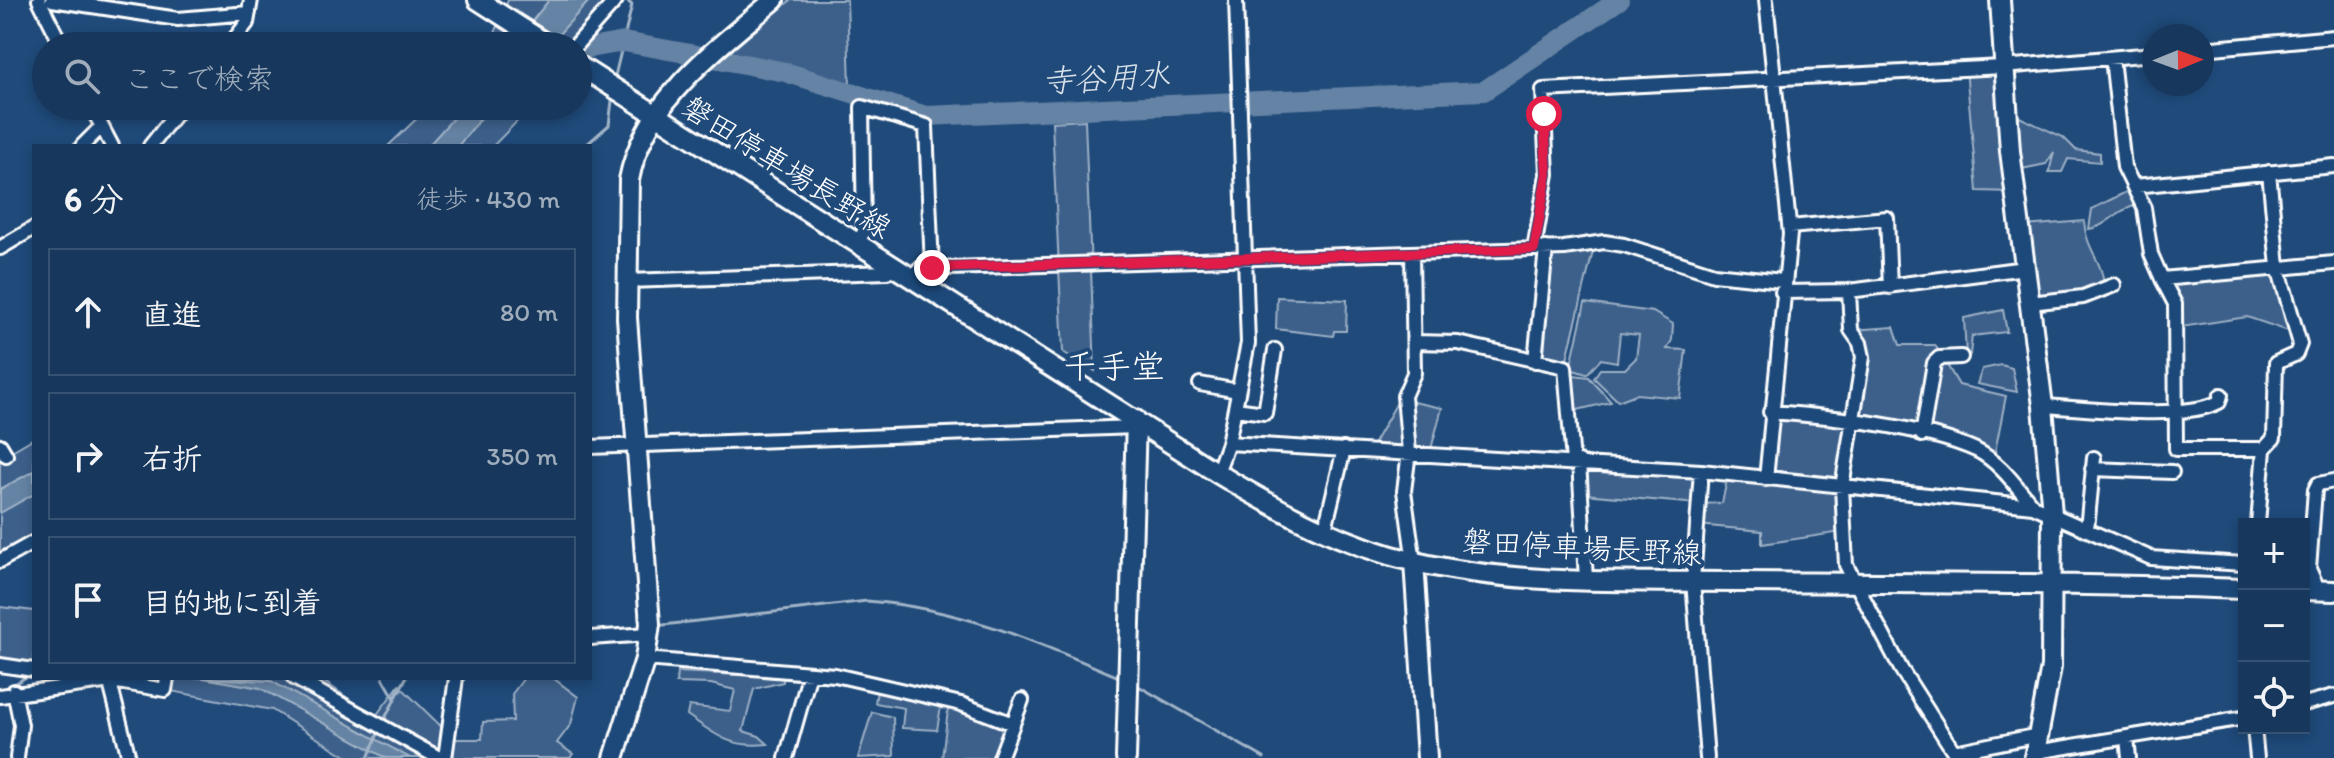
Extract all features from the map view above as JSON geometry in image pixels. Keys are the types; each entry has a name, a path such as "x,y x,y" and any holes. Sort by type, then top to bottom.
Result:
{"street":[{"path":"39,0 55,32"},
{"path":"52,0 178,19 250,6 247,23 240,32"},
{"path":"478,0 528,32"},
{"path":"587,32 616,0"},
{"path":"614,758 645,659 649,634 628,281 632,161 675,87 774,0"},
{"path":"1217,473 1228,443 1248,343 1236,0"},
{"path":"1766,0 1790,227 1766,479"},
{"path":"2000,0 2003,67 2043,406 2052,514 2051,667 2036,748"},
{"path":"2214,48 2334,37"},
{"path":"1535,361 1547,174 1543,90 2003,67 2142,55"},
{"path":"2112,58 2124,167 2144,208 2151,254 2175,304 2176,449 2264,449"},
{"name":"磐田停車場長野線","path":"592,74 1217,473 1324,533 1414,562 1486,574 1586,579 2052,582 2238,589"},
{"path":"856,243 864,232 862,107 926,126 932,268"},
{"path":"98,120 111,144"},
{"path":"152,144 171,120"},
{"path":"84,144 101,127"},
{"path":"2135,186 2334,166"},
{"path":"2258,518 2264,449 2274,438 2276,363 2296,354 2300,344 2278,267 2269,172"},
{"path":"1790,227 1887,218 1890,287"},
{"path":"0,248 32,229"},
{"path":"911,278 919,269 932,268 1412,253 1604,242 1624,245 1714,274 1782,287 1849,291 2025,268"},
{"path":"1412,253 1414,373 1404,396 1409,452 1405,509 1414,562 1427,758"},
{"path":"2162,279 2334,263"},
{"path":"628,281 887,272 892,265"},
{"path":"2030,303 2075,299 2114,285"},
{"path":"1849,291 1851,330 1860,343 1863,357 1842,487 1843,549 1853,583 1954,752 2036,748 2238,719"},
{"path":"1414,342 1458,343 1565,367 1586,579"},
{"path":"1235,409 1265,413 1275,350"},
{"path":"1922,435 1934,363 1939,358 1961,357"},
{"path":"1200,384 1238,391"},
{"path":"2043,406 2176,412 2211,406 2219,402 2221,395"},
{"path":"1770,412 1854,422 1922,435 1976,450 1990,459 2033,506"},
{"path":"592,447 1136,423 1126,758"},
{"path":"1228,443 1701,471 2033,506 2151,558 2238,564"},
{"path":"1324,533 1344,449"},
{"path":"2087,529 2093,464 2172,472"},
{"path":"1701,471 1693,581 1707,758"},
{"path":"2310,533 2315,490 2318,484 2334,481"},
{"path":"0,561 32,543"},
{"path":"592,638 649,634"},
{"path":"645,659 847,677 961,704 1013,724"},
{"path":"0,665 32,670"},
{"path":"786,758 810,673"},
{"path":"107,680 166,684"},
{"path":"298,680 442,758 456,680"},
{"path":"0,696 14,691 113,681"},
{"path":"113,681 111,687 129,758"},
{"path":"14,691 21,725 17,758"},
{"path":"2310,702 2334,696"},
{"path":"1000,758 1022,700"},
{"path":"2255,734 2257,758"},
{"path":"2127,737 2129,758"}],"shaded area":[{"path":"508,0 608,0 577,32 495,32"},
{"path":"549,0 590,0 561,32 523,32"},
{"path":"791,0 847,0 850,85 727,51"},
{"path":"2003,67 2006,111 2063,137 2076,150 2100,153 2100,162 2068,159 2062,172 2049,172 2054,152 2046,164 2012,171 2015,192 1977,191 1966,69"},
{"path":"415,120 518,120 495,144 390,144"},
{"path":"451,120 479,120 460,144 430,144"},
{"path":"1085,120 1095,371 1063,352 1052,122"},
{"path":"2132,192 2139,205 2089,229 2092,209"},
{"path":"2084,221 2104,289 2029,298 2025,226"},
{"path":"1595,243 1565,367 1535,361 1546,248"},
{"path":"2279,269 2297,334 2247,317 2175,328 2162,279"},
{"path":"1277,297 1347,300 1346,331 1334,331 1333,336 1276,329"},
{"path":"1585,303 1653,312 1673,324 1672,340 1667,349 1686,350 1680,398 1636,394 1618,401 1594,378 1600,369 1625,369 1636,358 1639,335 1620,333 1617,362 1601,359 1587,374 1570,369"},
{"path":"2003,310 2007,332 1972,336 1970,355 1966,356 1964,318"},
{"path":"1894,327 1900,345 1935,345 1959,385 2006,396 1995,452 1855,422 1842,487 1842,532 1762,544 1762,531 1697,525 1698,504 1584,494 1579,462 1701,471 1699,504 1722,503 1728,475 1766,478 1770,412 1854,421 1863,357 1851,330"},
{"path":"2001,365 2012,368 2017,392 1977,384 1982,369"},
{"path":"1566,374 1589,377 1611,402 1569,412"},
{"path":"1399,399 1442,408 1430,453 1370,450"},
{"path":"32,439 32,535 0,552 0,458"},
{"path":"32,472 32,495 0,513 0,489"},
{"path":"0,607 32,611 32,675 0,672"},
{"path":"677,672 783,677 783,682 754,689 743,731 759,736 768,744 744,744 724,739 687,715 689,706 730,711 735,690 711,684 676,683"},
{"path":"79,680 322,680 375,717 400,684 395,696 403,689 454,739 482,739 483,722 513,721 512,694 522,680 556,680 578,697 571,724 557,743 573,754 570,758 349,758 272,710 155,688"},
{"path":"214,680 271,681 410,758 386,758 260,688"},
{"path":"878,685 942,700 937,730 902,728 904,708 875,703"},
{"path":"949,702 1013,724 1000,758 942,758"},
{"path":"872,712 893,717 894,756 858,758"}],"waterway":[{"path":"615,76 632,5 626,0"},
{"name":"寺谷用水","path":"592,48 624,42 785,72 926,116 1484,91 1619,0"},
{"path":"587,144 609,125 612,101"},
{"path":"655,626 867,601 966,619 1028,640 1121,678"},
{"path":"3,691 31,674"},
{"path":"384,680 394,697"},
{"path":"382,724 405,680"},
{"path":"1135,684 1264,758"},
{"path":"2043,744 2238,711"},
{"path":"368,758 379,731"},
{"path":"1956,758 2031,745"}],"district":[{"name":"千手堂","path":"1114,366"}],"route":[{"path":"932,268 1534,249 1547,174 1544,114"}]}
